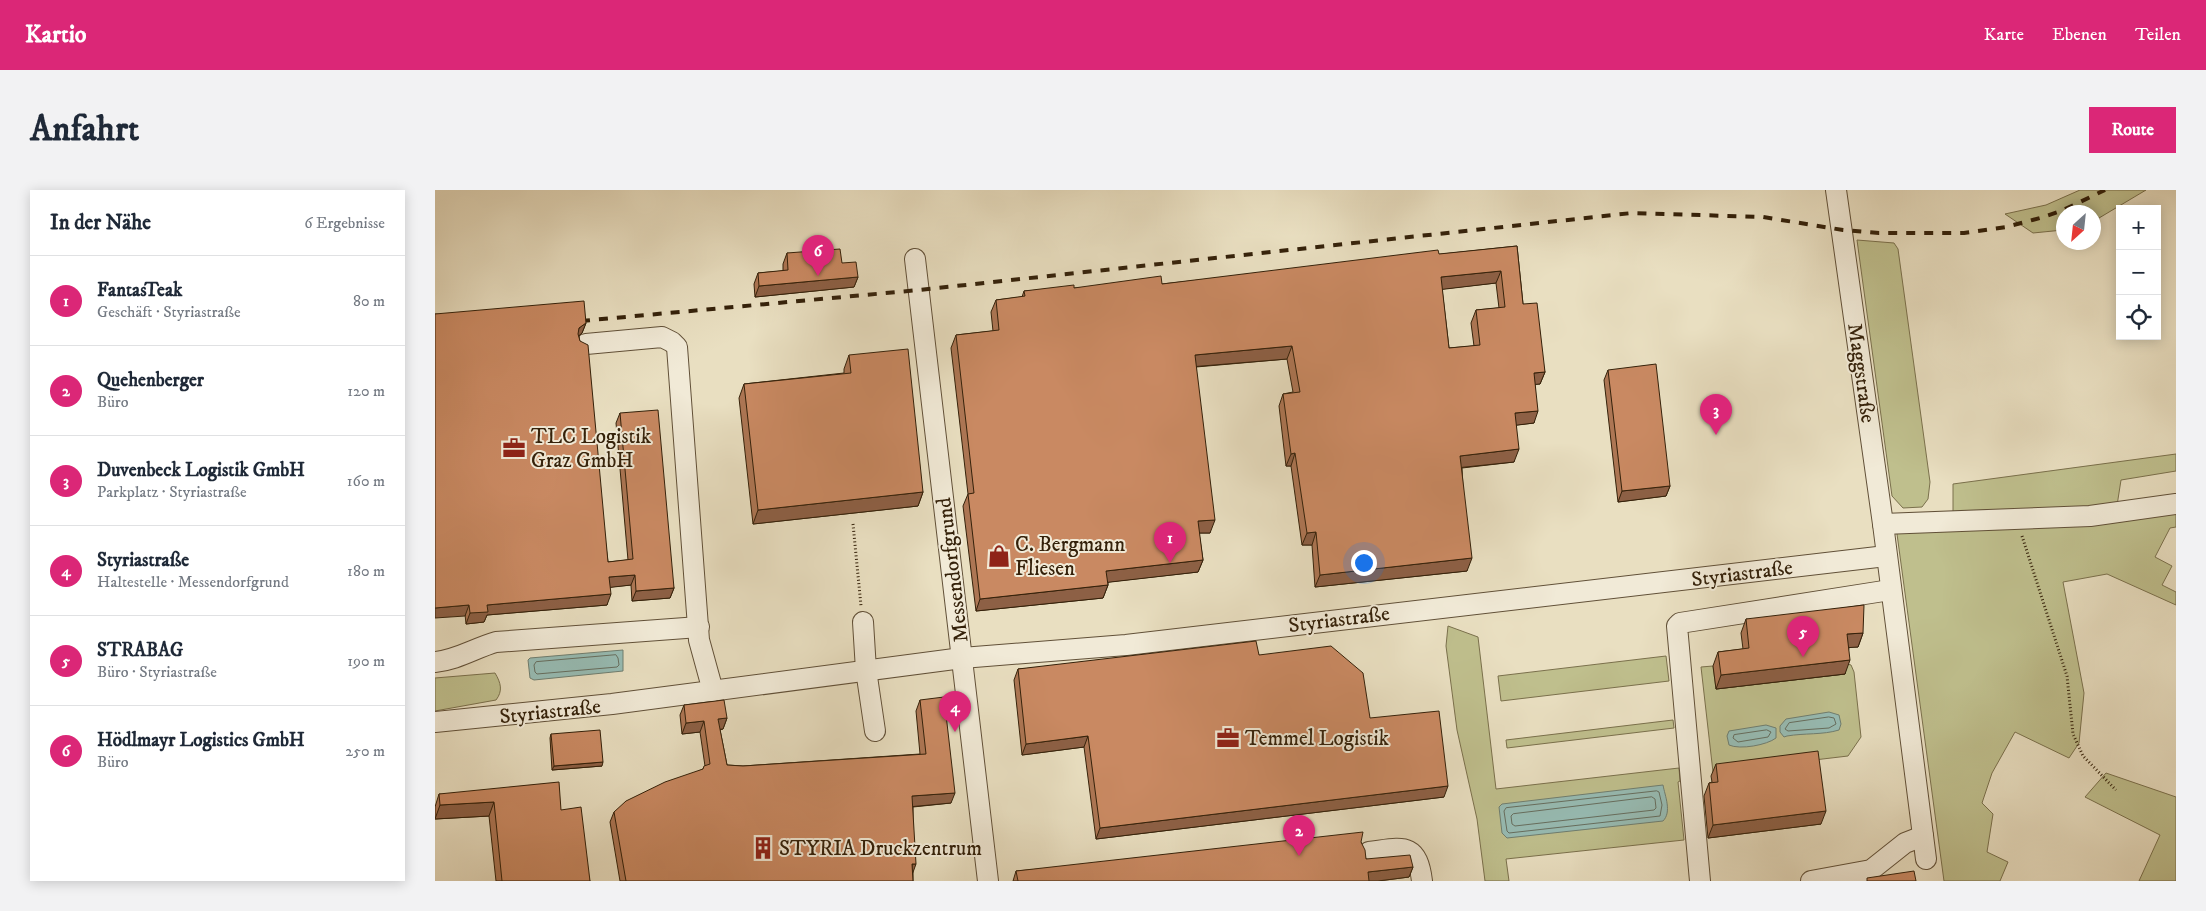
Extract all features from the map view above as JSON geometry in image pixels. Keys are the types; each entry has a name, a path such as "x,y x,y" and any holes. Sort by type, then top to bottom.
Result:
{"street":[{"name":"Maggstraße","path":"1836,190 1883,524 1926,860"},
{"name":"Messendorfgrund","path":"915,259 987,881"},
{"path":"587,344 662,337 673,342 677,347 699,640 713,691"},
{"path":"1883,524 2090,516 2176,504"},
{"name":"Styriastraße","path":"435,722 612,704 962,658 1126,645 1886,556"},
{"path":"1699,881 1682,701 1678,625 1680,623 1891,590"},
{"path":"863,622 865,670 875,731"},
{"path":"435,662 459,657 479,647 496,642 699,627"},
{"path":"1811,881 1871,870 1905,843 1923,836"},
{"path":"1369,852 1397,849 1407,850 1415,854 1420,864 1422,881"}],"path":[{"path":"2017,519 2067,676 2073,734 2083,756 2116,790"},
{"path":"853,524 863,622"}],"green space":[{"path":"2080,190 2146,190 2121,205 2116,205 2116,208 2101,217 2101,205 2056,205 2056,231 2033,233 2005,214 2046,205"},
{"path":"1857,240 1894,243 1898,249 1930,482 1928,499 1922,507 1903,508 1892,496"},
{"path":"2176,454 2176,471 2121,480 2116,512 2176,504 2176,527 2170,528 2155,557 2172,566 2162,585 2176,592 2176,605 2107,574 2063,582 2084,693 2079,743 2069,758 2015,732 1992,773 1982,803 1993,814 1987,852 2008,862 2000,881 1944,881 1897,534 1910,527 1953,530 1953,484"},
{"path":"1448,626 1478,637 1496,789 1679,768 1680,781 1678,782 1684,840 1506,859 1509,881 1485,881 1477,819 1457,730 1446,646"},
{"path":"1666,656 1669,681 1501,701 1498,676"},
{"path":"1844,663 1851,665 1854,672 1861,737 1848,756 1713,772 1701,667 1713,666 1716,689 1845,674"},
{"path":"495,673 500,687 500,693 496,700 435,711 435,678"},
{"path":"1673,720 1674,728 1507,748 1506,740"},
{"path":"2106,773 2176,797 2176,881 2139,881 2160,835 2085,797"}],"water":[{"path":"623,650 623,671 534,680 530,678 528,660 530,658"},
{"path":"1829,712 1839,715 1841,724 1839,730 1784,737 1780,732 1780,726 1786,719"},
{"path":"1766,725 1776,728 1776,738 1772,741 1746,747 1729,745 1727,736 1729,731"},
{"path":"1663,785 1667,813 1663,821 1507,838 1502,833 1499,807 1502,804"}],"building":[{"path":"1517,246 1523,304 1537,303 1545,372 1534,373 1538,411 1515,413 1519,449 1460,456 1472,558 1320,575 1316,532 1307,533 1295,453 1291,454 1283,394 1300,392 1292,346 1195,355 1215,520 1198,521 1203,560 1106,571 1108,585 980,599 968,494 974,493 956,335 999,330 996,300 1025,296 1024,291 1074,285 1074,288 1161,276 1162,284 1438,250 1439,254","holes":["1501,271 1505,307 1476,310 1480,345 1449,348 1441,277"]},
{"path":"840,249 842,263 856,262 858,277 759,286 758,273 788,270 787,253"},
{"name":"TLC Logistik Graz GmbH","path":"584,301 586,323 579,328 578,334 580,341 588,345 608,562 633,559 620,413 658,410 674,588 636,591 635,575 609,577 611,594 487,605 488,612 470,613 469,605 435,608 435,314"},
{"path":"908,349 923,492 758,510 744,384 851,373 849,355"},
{"path":"1656,364 1670,486 1622,491 1608,370"},
{"path":"1864,605 1863,633 1847,634 1850,660 1721,675 1718,652 1749,648 1746,619"},
{"name":"Temmel Logistik","path":"1256,641 1259,655 1331,646 1363,673 1370,718 1439,711 1448,786 1100,828 1088,736 1026,744 1018,669"},
{"name":"STYRIA Druckzentrum","path":"944,697 955,793 912,796 916,864 912,864 913,881 626,881 614,812 626,801 665,782 703,769 704,766 710,764 704,721 686,723 684,705 724,700 727,718 718,719 727,765 743,766 926,754 920,700"},
{"path":"600,730 603,762 554,766 551,734"},
{"path":"1818,751 1826,811 1713,825 1709,783 1718,782 1716,764"},
{"path":"559,782 561,810 581,807 590,881 502,881 494,802 440,805 439,794"},
{"path":"1363,832 1361,842 1365,850 1366,859 1410,855 1413,867 1368,872 1369,881 1018,881 1016,871"},
{"path":"1914,871 1916,881 1867,881 1867,878"}],"railway":[{"path":"581,321 919,290 1632,213 1763,217 1843,230 1879,233 1964,233 2006,227 2040,218 2061,211 2105,190"}],"place":[{"name":"Hödlmayr Logistics GmbH","path":"818,276"},
{"name":"Duvenbeck Logistik GmbH","path":"1716,435"},
{"name":"TLC Logistik Graz GmbH","path":"514,448"},
{"name":"C. Bergmann Fliesen","path":"999,556"},
{"name":"FantasTeak","path":"1170,563"},
{"name":"STRABAG","path":"1803,657"},
{"name":"Styriastraße","path":"955,732"},
{"name":"Temmel Logistik","path":"1228,738"},
{"name":"STYRIA Druckzentrum","path":"763,848"},
{"name":"Quehenberger","path":"1299,856"}]}
